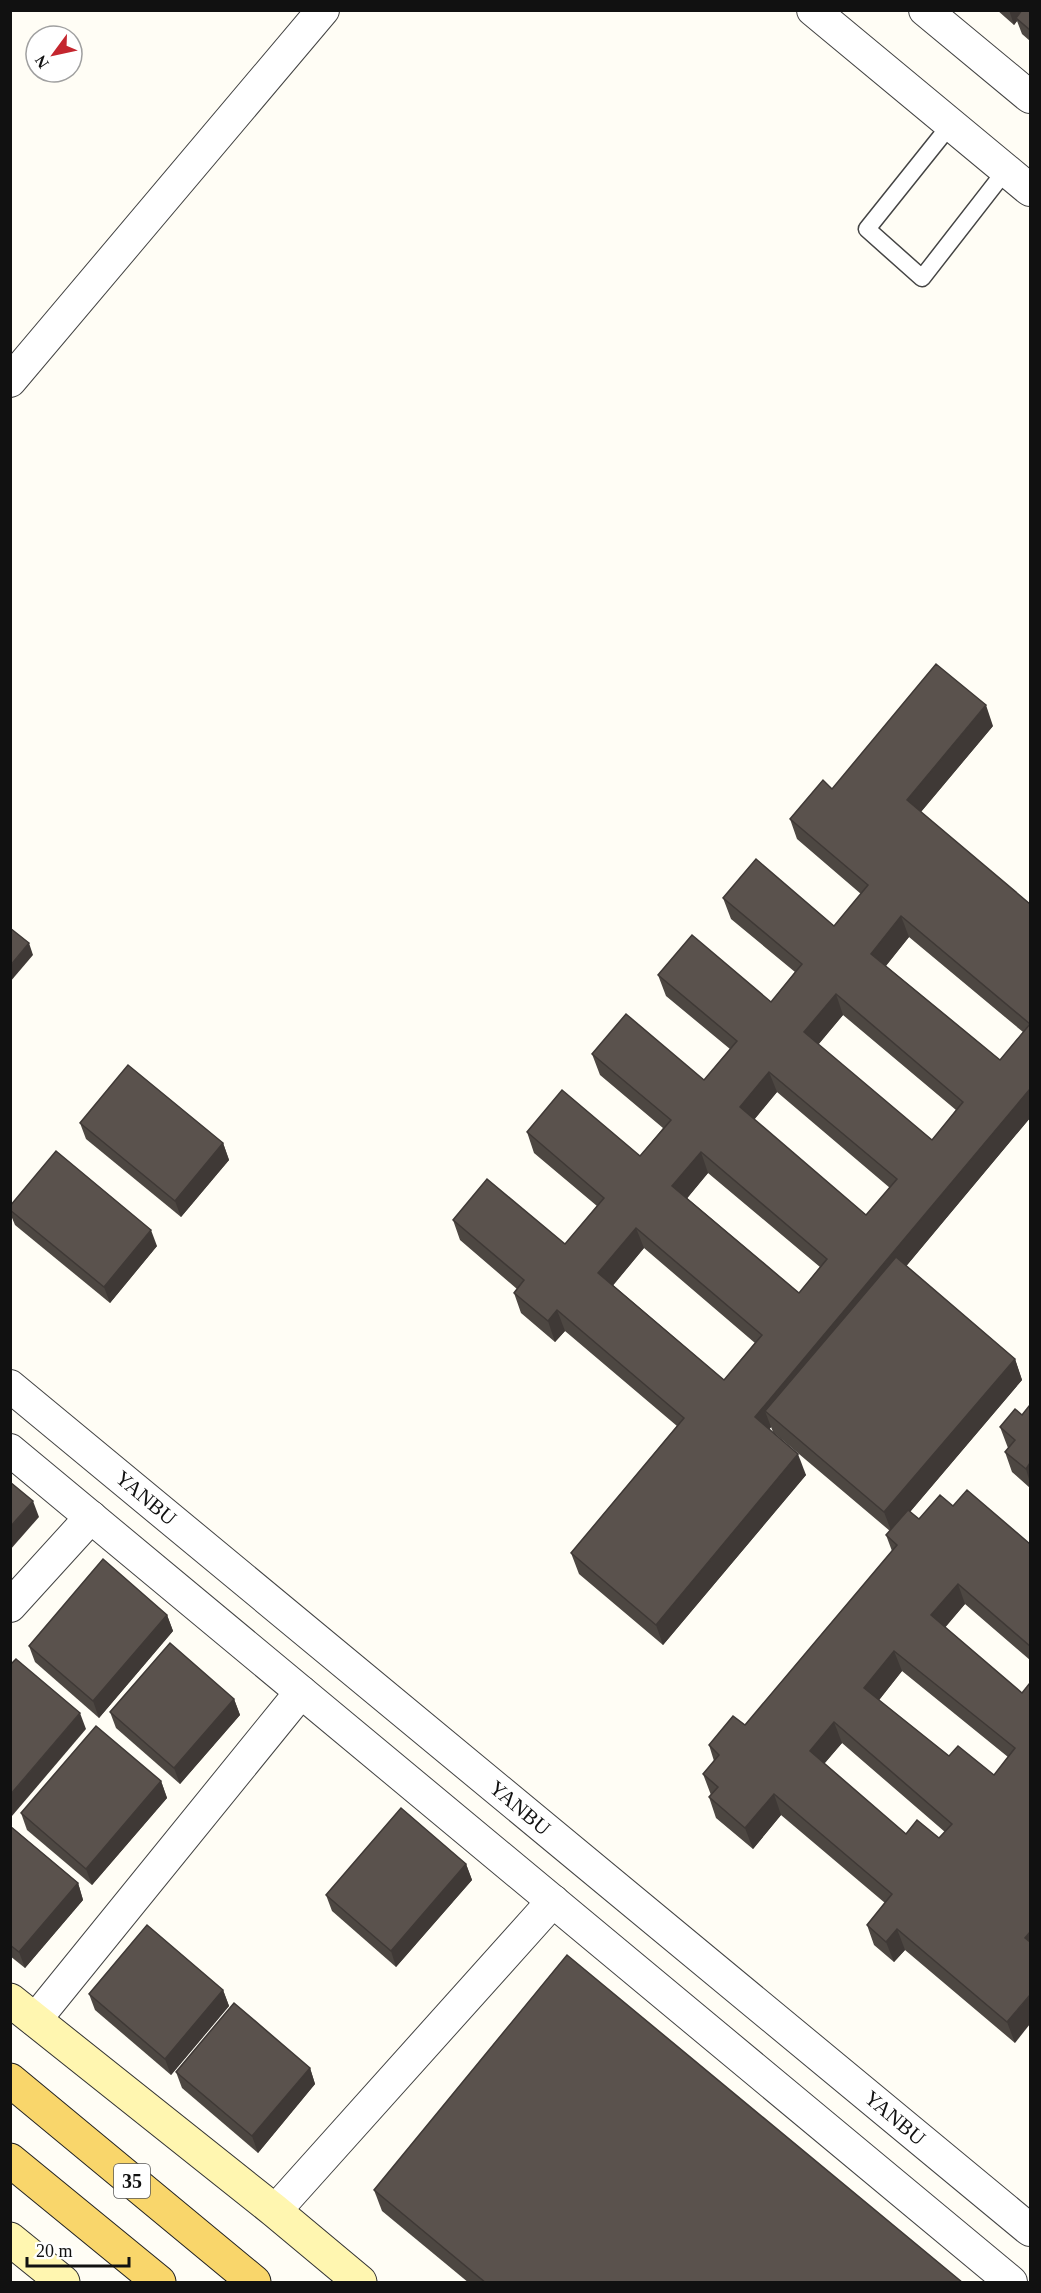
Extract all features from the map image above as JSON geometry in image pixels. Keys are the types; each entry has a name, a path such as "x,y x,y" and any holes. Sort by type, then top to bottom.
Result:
{"main road":[{"path":"22,2010 275,2211 360,2283"},
{"name":"35","path":"10,2080 254,2283"},
{"path":"10,2160 159,2283"},
{"path":"10,2239 63,2283"}],"street":[{"path":"10,381 323,10"},
{"path":"813,10 1030,190"},
{"path":"925,10 1030,97"},
{"name":"YANBU","path":"10,1386 1030,2230"},
{"path":"10,1450 1011,2283"},
{"path":"10,1606 91,1517"},
{"path":"22,2010 301,1692"},
{"path":"275,2211 553,1901"}],"lane":[{"path":"951,124 867,229 922,278 1006,170"}],"building":[{"path":"1022,10 1030,10 1030,30 1016,18"},
{"path":"936,664 986,705 907,800 1030,904 1030,1024 1030,1089 755,1417 798,1454 656,1625 571,1553 684,1418 557,1310 548,1321 514,1293 524,1280 453,1220 487,1179 565,1244 604,1198 527,1132 562,1090 640,1156 671,1120 592,1054 626,1014 704,1080 737,1041 658,975 692,935 771,1002 802,964 723,898 756,859 834,926 868,885 790,819 823,780 832,789","holes":["901,916 1030,1024 1000,1060 871,954","836,994 963,1102 932,1140 804,1032","769,1072 897,1179 866,1215 740,1107","701,1152 827,1259 799,1293 672,1186","636,1228 762,1335 724,1380 598,1273"]},
{"path":"10,928 29,943 10,966"},
{"path":"128,1065 223,1143 175,1201 80,1123"},
{"path":"56,1151 151,1230 104,1287 10,1210 10,1206"},
{"path":"896,1257 1015,1359 884,1512 765,1411"},
{"path":"1030,1405 1030,1463 1026,1469 1005,1452 1015,1440 1000,1427 1015,1409 1022,1415"},
{"path":"10,1482 33,1501 10,1527"},
{"path":"967,1490 1030,1544 1030,1646 958,1584 931,1615 1022,1693 1030,1683 1030,1932 1025,1938 1030,1942 1030,1995 1007,2022 897,1929 886,1942 867,1925 892,1894 774,1794 745,1828 709,1797 718,1787 703,1774 719,1755 709,1745 733,1716 745,1725 897,1545 886,1535 908,1510 919,1519 940,1495 953,1506","holes":["894,1651 1015,1748 994,1775 958,1746 949,1756 864,1688","834,1722 952,1824 939,1838 917,1820 906,1834 810,1751"]},
{"path":"103,1559 167,1615 93,1701 29,1646"},
{"path":"170,1643 234,1699 174,1768 110,1712"},
{"path":"16,1659 80,1713 10,1795 10,1665"},
{"path":"96,1726 161,1781 86,1869 21,1813"},
{"path":"401,1808 466,1864 391,1951 326,1895"},
{"path":"10,1826 78,1883 19,1952 10,1945"},
{"path":"147,1925 223,1990 165,2059 89,1994"},
{"path":"567,1955 963,2283 486,2283 374,2190"},
{"path":"234,2003 310,2068 252,2136 176,2072"}]}
